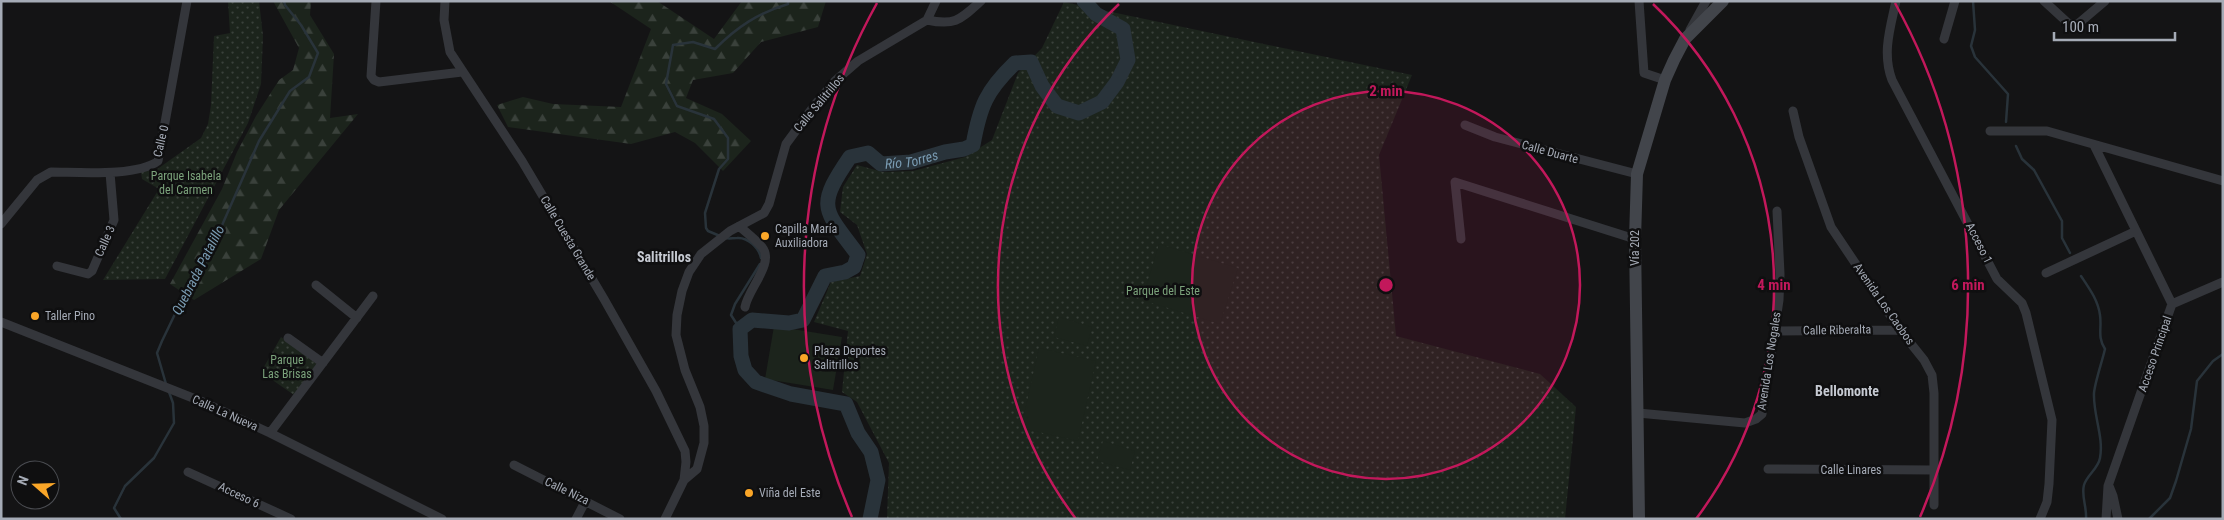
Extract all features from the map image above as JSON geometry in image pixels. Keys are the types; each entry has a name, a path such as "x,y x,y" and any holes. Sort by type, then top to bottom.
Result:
{"main road":[{"name":"Vía 202","path":"1639,519 1635,239 1637,174 1665,80 1685,39 1723,1"}],"street":[{"name":"Calle 0","path":"1,224 37,180 51,172 110,173 151,166 158,162 187,1"},
{"path":"376,1 371,76 374,80 379,82 462,72"},
{"name":"Calle Cuesta Grande","path":"445,1 444,20 450,52 522,161 656,391 685,450 684,480"},
{"path":"936,1 926,20 943,23 953,22 981,1"},
{"path":"1639,1 1644,73 1665,80"},
{"path":"1685,39 1706,1"},
{"name":"Acceso 1","path":"1896,1 1886,44 1888,68 1892,80 1997,279 2022,303 2026,312 2052,420 2047,502 2040,519"},
{"path":"1944,39 1955,1"},
{"path":"2044,1 2068,23 2074,25 2080,23 2105,1"},
{"name":"Calle Salitrillos","path":"665,519 684,480 697,469 704,443 704,426 700,407 685,370 676,335 677,315 689,272 701,254 716,240 764,213 769,204 786,144 834,81 858,60 926,20"},
{"name":"Avenida Los Caobos","path":"1793,111 1799,137 1831,227 1900,330 1924,360 1932,375 1934,505"},
{"name":"Calle Duarte","path":"1465,125 1495,137 1637,174"},
{"path":"1990,132 2047,131 2223,181"},
{"name":"Acceso Principal","path":"2094,145 2172,304 2108,486 2106,519"},
{"name":"Calle 3","path":"57,266 88,274 92,271 114,220 110,173"},
{"path":"1461,239 1455,182 1635,239"},
{"name":"Avenida Los Nogales","path":"1638,413 1745,422 1756,419 1762,414 1780,274 1777,211"},
{"path":"739,226 763,248 767,256 766,264 746,298 745,307"},
{"path":"2046,273 2136,231"},
{"path":"2172,304 2223,282"},
{"path":"316,285 357,318"},
{"path":"270,433 374,296"},
{"name":"Calle La Nueva","path":"1,322 203,402 270,433 442,519"},
{"name":"Calle Riberalta","path":"1774,331 1900,330"},
{"path":"288,338 323,363"},
{"name":"Calle Niza","path":"514,465 620,519"},
{"name":"Calle Linares","path":"1768,469 1934,470"},
{"name":"Acceso 6","path":"188,472 291,519"},
{"path":"2108,486 2113,496 2118,519"},
{"path":"576,519 586,500"}],"green space":[{"name":"Parque Isabela del Carmen","path":"228,1 259,1 263,36 261,84 248,123 165,279 103,280 159,189 142,179 141,172 156,170 201,138 208,124 211,105 214,36 230,33"},
{"path":"273,1 311,1 310,15 334,54 330,118 358,114 279,210 261,259 194,300 170,284 222,189 237,152 256,116 279,80 293,70 299,48"},
{"path":"609,1 657,1 714,39 742,1 826,1 818,27 761,42 733,73 693,80 686,98 722,114 751,141 723,171 695,143 675,132 631,144 508,127 497,105 523,97 553,104 621,107 651,29"},
{"name":"Parque del Este","path":"1064,2 1412,75 1379,155 1396,336 1540,374 1576,407 1565,519 887,519 889,463 857,402 842,392 848,331 814,322 831,282 860,276 867,254 857,225 840,212 843,187 857,165 883,172 913,171 965,157 992,140 1018,73 1042,48"},
{"path":"1159,244 1238,268 1220,324 1142,300"},
{"path":"1059,317 1092,327 1087,346 1054,337"},
{"name":"Plaza Deportes Salitrillos","path":"774,326 842,337 833,390 765,379"},
{"name":"Parque Las Brisas","path":"281,337 317,364 294,395 261,372"},
{"path":"1039,348 1096,361 1078,441 1021,428"},
{"path":"1103,441 1135,451 1130,470 1097,461"}],"waterway":[{"name":"Quebrada Patalillo","path":"166,384 157,353 162,341 188,287 205,264 259,141 290,91 309,77 318,53 284,1"},
{"path":"720,236 708,231 706,228 705,213 719,169 728,159 728,138 714,119 677,106 666,84 673,45 693,42 715,49 748,22 788,4 788,1"},
{"name":"Río Torres","path":"870,519 878,480 871,452 858,433 846,404 791,394 756,382 745,370 741,356 740,329 752,320 789,323 803,320 825,276 845,272 854,267 858,255 837,227 828,208 828,198 832,187 850,157 868,153 881,164 911,162 973,145 978,120 986,100 997,82 1015,63 1031,62 1042,86 1057,106 1079,113 1102,102 1117,82 1128,60 1123,29 1096,14 1084,1"},
{"path":"1973,1 1975,30 1971,46 1975,57 2008,94 2006,122"},
{"path":"2016,146 2022,159 2034,170 2062,221 2062,238 2070,253"},
{"path":"725,238 741,238 749,241 761,258"},
{"path":"740,329 731,315 735,304 760,264"},
{"path":"2081,276 2097,304 2100,315 2101,340 2105,349 2094,393 2101,450 2097,465 2084,485 2086,519"},
{"path":"2149,519 2170,498 2176,481 2191,429 2197,381 2213,361 2223,354"},
{"name":"Quebrada Patalillo","path":"121,519 114,508 125,486 154,458 174,423 173,403 169,392"}],"place":[{"name":"Capilla María Auxiliadora","path":"765,236"},
{"name":"Taller Pino","path":"35,316"},
{"name":"Plaza Deportes Salitrillos","path":"804,358"},
{"name":"Viña del Este","path":"749,493"}],"district":[{"name":"Salitrillos","path":"664,257"},
{"name":"Bellomonte","path":"1847,391"}]}
